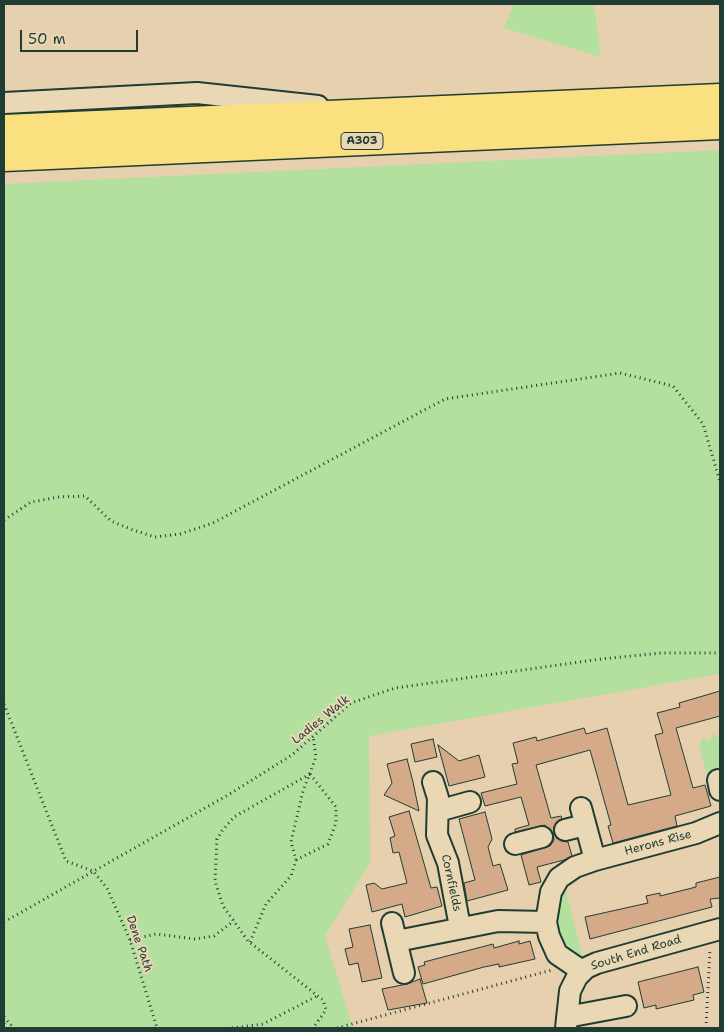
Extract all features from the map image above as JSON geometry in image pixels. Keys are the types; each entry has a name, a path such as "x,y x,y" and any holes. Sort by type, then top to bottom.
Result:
{"highway":[{"name":"A303","path":"4,129 720,98"},
{"name":"A303","path":"4,157 720,125"}],"street":[{"path":"4,103 197,93 387,113"},
{"name":"Cornfields","path":"433,782 438,798 437,835 448,863 460,927"},
{"path":"438,811 470,802"},
{"path":"565,830 583,817 595,860"},
{"name":"Herons Rise","path":"577,968 562,959 552,946 546,922 551,892 559,878 575,867 595,860 696,833 720,823"},
{"path":"515,844 542,837"},
{"name":"Cornfields","path":"404,974 395,932 460,927 498,921 546,922"},
{"name":"South End Road","path":"566,1023 570,991 577,968 716,930"},
{"path":"566,1023 626,1006"}],"path":[{"path":"4,520 31,502 59,497 85,496 111,521 133,530 155,537 180,534 213,523 445,399 620,373 673,386 704,424 720,482"},
{"name":"Ladies Walk","path":"4,922 228,795 292,755 351,703 395,688 601,659 661,653 720,653"},
{"path":"4,704 66,861 93,871"},
{"path":"250,942 266,904 291,876 296,860 290,842 303,791 316,758 313,736"},
{"path":"296,860 328,844 336,823 336,807 310,774"},
{"path":"310,774 234,818 217,839 215,881 223,906 250,942 323,1000 326,1010 313,1028"},
{"name":"Dene Path","path":"93,871 108,888 130,940 156,1028"},
{"path":"130,940 156,934 195,939 214,936 234,921"},
{"path":"706,1028 716,930"},
{"path":"336,1028 577,968"},
{"path":"232,1028 263,1024 318,995"},
{"path":"4,1017 14,1028"},
{"path":"4,1023 4,1028"}],"green space":[{"path":"514,4 594,4 601,57 504,28"},
{"path":"720,150 720,674 369,736 370,863 325,936 353,1028 4,1028 4,184"},
{"path":"711,735 719,737 720,742 720,773 712,775 707,774 699,745 705,737 707,740 712,739"},
{"path":"564,883 583,958 574,957 561,944 554,917"}],"building":[{"path":"720,691 720,716 676,728 693,788 705,785 711,806 675,816 677,826 613,843 608,826 611,825 590,750 536,765 551,818 561,816 562,819 554,826 554,833 561,841 568,842 572,856 537,867 541,882 529,885 521,855 550,846 554,840 553,834 545,825 515,832 515,829 529,825 521,797 485,806 481,793 517,784 512,764 518,763 513,743 536,737 537,741 584,728 586,734 607,728 628,805 671,795 655,735 663,733 657,713 680,707 679,703"},
{"path":"433,739 437,757 415,762 411,744"},
{"path":"438,745 459,761 479,755 485,777 449,786"},
{"path":"407,759 419,811 384,795 392,783 387,764"},
{"path":"409,811 431,888 437,887 442,906 405,917 402,904 372,912 366,885 374,883 382,889 407,883 399,852 393,853 390,838 395,836 389,817"},
{"path":"485,812 492,839 488,847 493,866 500,864 508,890 467,901 464,883 475,880 459,819"},
{"path":"720,877 720,898 710,899 712,907 590,939 585,917 648,903 646,896 660,893 660,896 696,887 696,883"},
{"path":"370,925 382,978 362,982 358,963 349,965 345,949 353,947 349,929"},
{"path":"519,941 519,944 530,941 535,959 499,967 499,964 484,967 423,984 418,967 425,965 424,962 493,944 494,948"},
{"path":"698,967 704,992 693,995 694,1000 656,1009 656,1005 644,1008 638,982"},
{"path":"420,979 427,1003 388,1010 382,989 407,984"}]}
